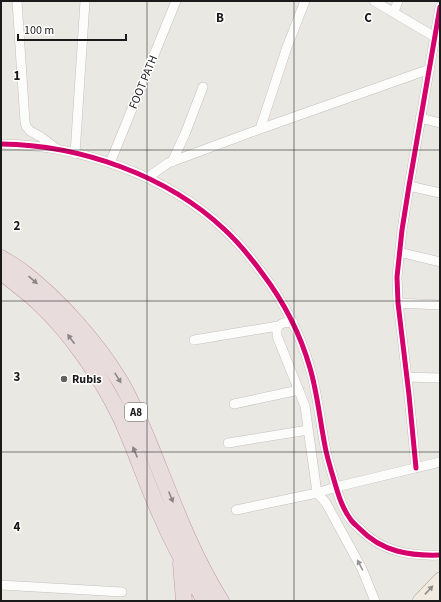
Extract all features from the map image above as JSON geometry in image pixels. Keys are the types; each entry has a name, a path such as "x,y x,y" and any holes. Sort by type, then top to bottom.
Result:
{"highway":[{"name":"A8","path":"1,258 22,272 63,308 92,341 121,382 148,442 182,526 208,579 221,601"},
{"name":"A8","path":"1,272 39,303 69,336 92,368 120,416 162,520 205,601"},
{"path":"180,555 184,601"}],"main road":[{"path":"419,601 440,579"},
{"path":"435,601 440,596"}],"street":[{"path":"17,1 26,126 30,131 41,137 58,150"},
{"path":"75,154 85,1"},
{"name":"FOOT PATH","path":"110,163 176,1"},
{"path":"260,128 287,47 305,1"},
{"path":"374,1 434,37"},
{"path":"394,12 398,1"},
{"path":"416,468 398,303 397,277 399,252 420,118 430,69 436,50 434,37 440,7"},
{"path":"147,178 165,165 260,128 430,69"},
{"path":"172,162 185,134 203,87"},
{"path":"420,118 440,122"},
{"path":"1,144 33,146 58,150 110,163 147,178 182,197 201,210 225,230 249,256 272,287 293,322 304,350 314,384 326,452 340,502 351,520 366,535 380,545 408,554 425,556 440,555"},
{"path":"409,186 440,193"},
{"path":"399,252 440,262"},
{"path":"398,303 440,305"},
{"path":"194,340 278,326 282,323 293,322"},
{"path":"278,326 277,336 299,390 306,413 317,493 326,503 359,563 375,601"},
{"path":"407,377 440,378"},
{"path":"234,404 299,390"},
{"path":"228,444 308,430"},
{"path":"236,510 317,493 440,462"},
{"path":"1,585 122,592"}],"cycle path":[{"path":"416,468 398,303 397,277 409,186 440,7"},
{"path":"1,144 61,150 91,157 121,167 149,179 177,194 202,211 225,230 258,267 277,295 296,330 313,378 326,451 339,496 348,515 353,522 369,537 387,548 418,555 440,555"}],"place":[{"name":"Rubis","path":"64,379"}]}
